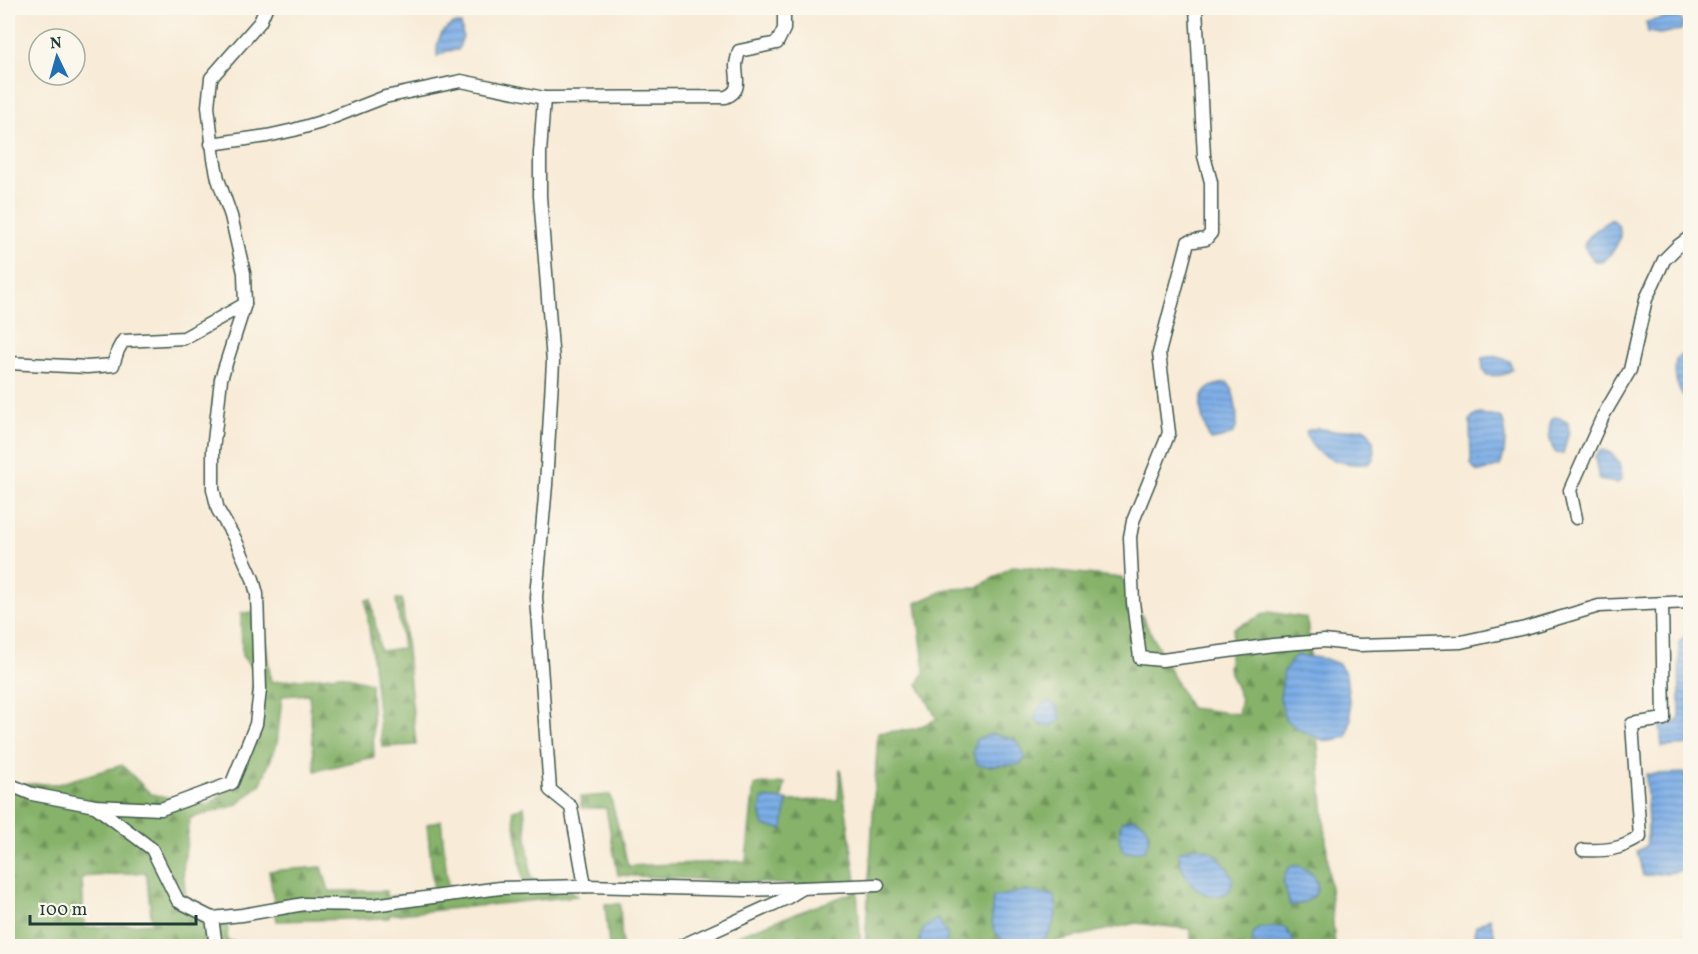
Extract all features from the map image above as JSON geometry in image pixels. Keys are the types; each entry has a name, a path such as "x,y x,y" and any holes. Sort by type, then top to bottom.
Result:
{"street":[{"path":"8,784 32,794 95,806 162,809 232,783 256,724 260,690 256,587 235,539 218,510 213,489 213,450 220,379 245,304 244,273 231,216 218,179 208,106 211,78 260,22 266,8"},
{"path":"212,144 294,130 384,97 461,81 544,98 726,97 732,95 738,84 736,66 739,51 777,43 784,29 784,8"},
{"path":"1196,8 1204,156 1211,182 1211,233 1206,239 1188,242 1159,353 1169,433 1133,521 1130,537 1133,602 1140,658 1162,660 1273,645 1314,642 1359,645 1461,642 1525,628 1599,606 1690,602"},
{"path":"544,98 540,196 553,362 546,485 536,597 550,790 571,807 585,886"},
{"path":"1576,518 1570,490 1603,416 1630,370 1646,299 1664,260 1690,237"},
{"path":"8,363 87,367 113,365 123,341 184,338 245,304"},
{"path":"1582,850 1602,851 1625,847 1640,837 1632,724 1664,719 1662,604"},
{"path":"95,806 152,849 178,901 212,918 304,904 373,905 500,888 585,886 747,890 878,885"},
{"path":"681,946 804,888"},
{"path":"212,918 216,946"}],"green space":[{"path":"1013,566 1122,578 1190,708 1238,714 1241,699 1228,668 1234,628 1269,612 1307,618 1335,946 1192,946 1190,929 1136,923 1035,946 865,946 878,733 915,729 937,719 918,684 925,670 916,603 948,589 977,588"},
{"path":"371,599 380,651 403,648 396,599 402,599 416,745 382,747 366,600"},
{"path":"261,612 271,682 340,675 371,683 374,757 315,771 309,694 282,696 277,744 261,783 237,805 190,818 183,870 187,909 214,931 228,921 227,941 240,942 241,946 8,946 8,784 58,784 122,765 151,794 208,805 237,782 241,757 258,736 263,709 252,692 256,672 242,656 241,613","holes":["146,872 152,923 84,928 82,877"]},
{"path":"840,768 857,888 618,875 606,808 581,808 581,797 610,795 628,866 746,861 754,785 785,783 781,801 838,800"},
{"path":"524,807 531,879 568,889 577,896 389,915 389,918 277,921 269,871 322,867 329,891 386,891 386,897 434,892 427,824 441,820 448,886 524,888 513,810"},
{"path":"857,891 861,946 708,946"},
{"path":"605,904 620,904 622,946 609,946"}],"water":[{"path":"1674,16 1682,20 1681,30 1660,34 1648,32 1646,22"},
{"path":"454,24 461,24 463,36 458,50 447,51 437,56 440,37"},
{"path":"1612,219 1620,229 1618,241 1612,253 1603,262 1594,261 1584,246 1592,235"},
{"path":"1683,354 1690,354 1689,398 1686,399 1677,385 1675,375 1676,359"},
{"path":"1494,356 1510,361 1512,369 1503,375 1486,375 1482,358"},
{"path":"1227,382 1236,408 1237,423 1233,433 1210,440 1201,411 1202,396 1213,386"},
{"path":"1480,414 1498,416 1503,420 1505,437 1500,466 1481,472 1476,471 1471,464 1470,420 1473,416"},
{"path":"1554,417 1568,423 1569,431 1563,454 1556,453 1550,440 1549,429"},
{"path":"1317,428 1335,431 1363,428 1368,431 1373,440 1374,458 1368,464 1359,464 1339,462 1321,454 1314,448 1306,431"},
{"path":"1601,450 1611,453 1619,464 1622,479 1617,483 1599,480 1595,457"},
{"path":"1690,635 1690,745 1662,747 1660,726 1676,723 1680,717 1679,642"},
{"path":"1296,655 1326,659 1339,664 1346,674 1351,718 1347,737 1325,741 1300,730 1285,719 1280,698 1284,671"},
{"path":"1050,702 1058,708 1061,720 1052,726 1042,726 1035,720 1036,713 1041,706"},
{"path":"993,734 1018,742 1025,758 1021,764 978,765 973,754 976,739"},
{"path":"1690,773 1688,870 1643,876 1637,851 1646,846 1648,829 1646,774"},
{"path":"763,798 787,800 783,829 764,826 760,810"},
{"path":"1134,818 1146,827 1148,840 1145,850 1125,853 1119,834 1122,821"},
{"path":"1195,846 1214,853 1226,865 1233,878 1230,891 1220,895 1211,895 1202,892 1188,879 1183,871 1179,852"},
{"path":"1296,865 1313,875 1317,888 1315,894 1309,899 1301,904 1290,906 1283,880 1288,868"},
{"path":"1024,891 1053,895 1057,911 1047,937 1032,943 1010,943 998,936 994,930 993,897"},
{"path":"1490,918 1495,946 1477,946 1474,933 1476,926"},
{"path":"938,919 947,934 947,943 943,946 920,946 920,937 924,930"},
{"path":"1285,927 1294,941 1292,946 1254,946 1252,939 1255,931 1260,928"}]}
